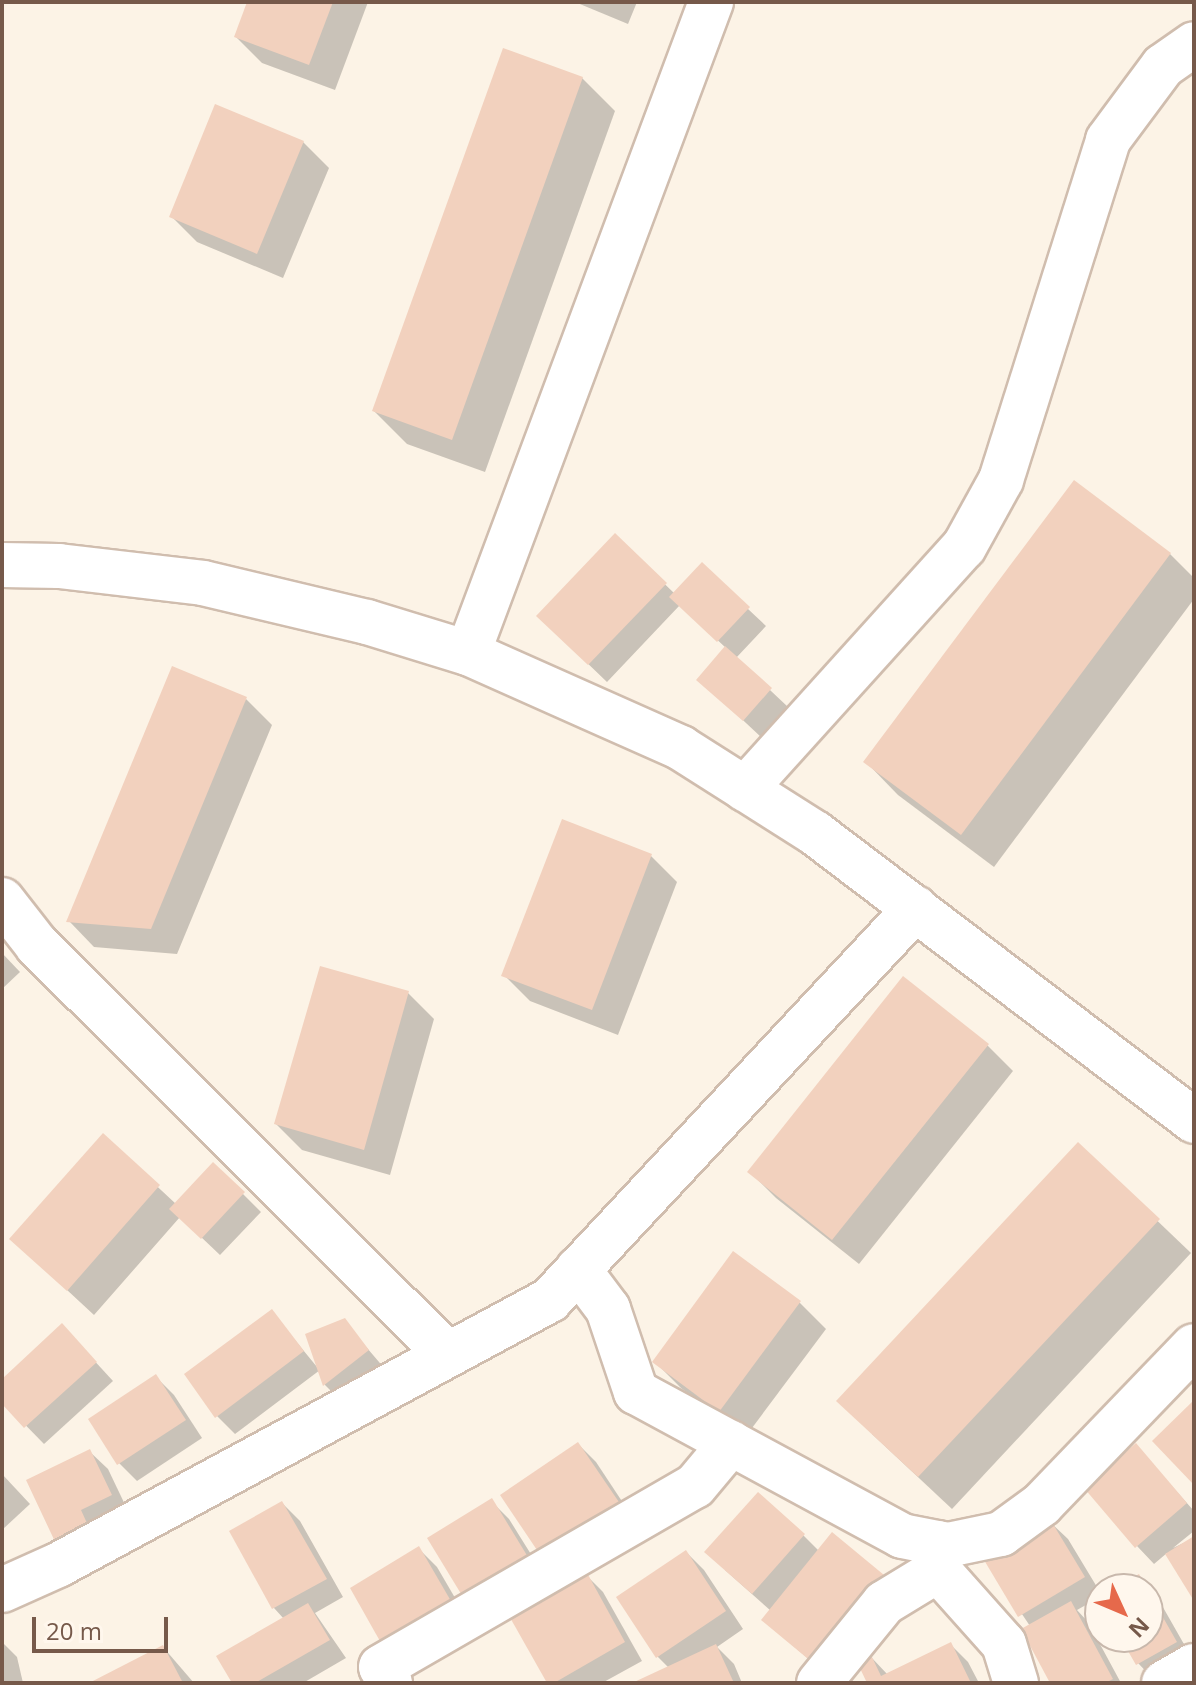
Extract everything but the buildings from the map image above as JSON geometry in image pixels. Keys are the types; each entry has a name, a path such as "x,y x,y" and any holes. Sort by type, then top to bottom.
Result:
{"street":[{"path":"468,653 711,2"},
{"path":"745,789 964,547 1001,480 1108,140 1163,66 1194,44"},
{"path":"2,565 59,566 203,583 367,622 468,653 681,748 815,833 1194,1121"},
{"path":"2,900 37,945 447,1354"},
{"path":"2,1590 72,1558 550,1300 916,908"},
{"path":"578,1269 608,1309 636,1392 938,1557 1004,1644 1016,1683"},
{"path":"819,1683 884,1603 948,1545 1001,1534 1042,1504 1194,1346"},
{"path":"390,1683 381,1667 695,1486 731,1443"},
{"path":"1164,1683 1194,1666"}]}
